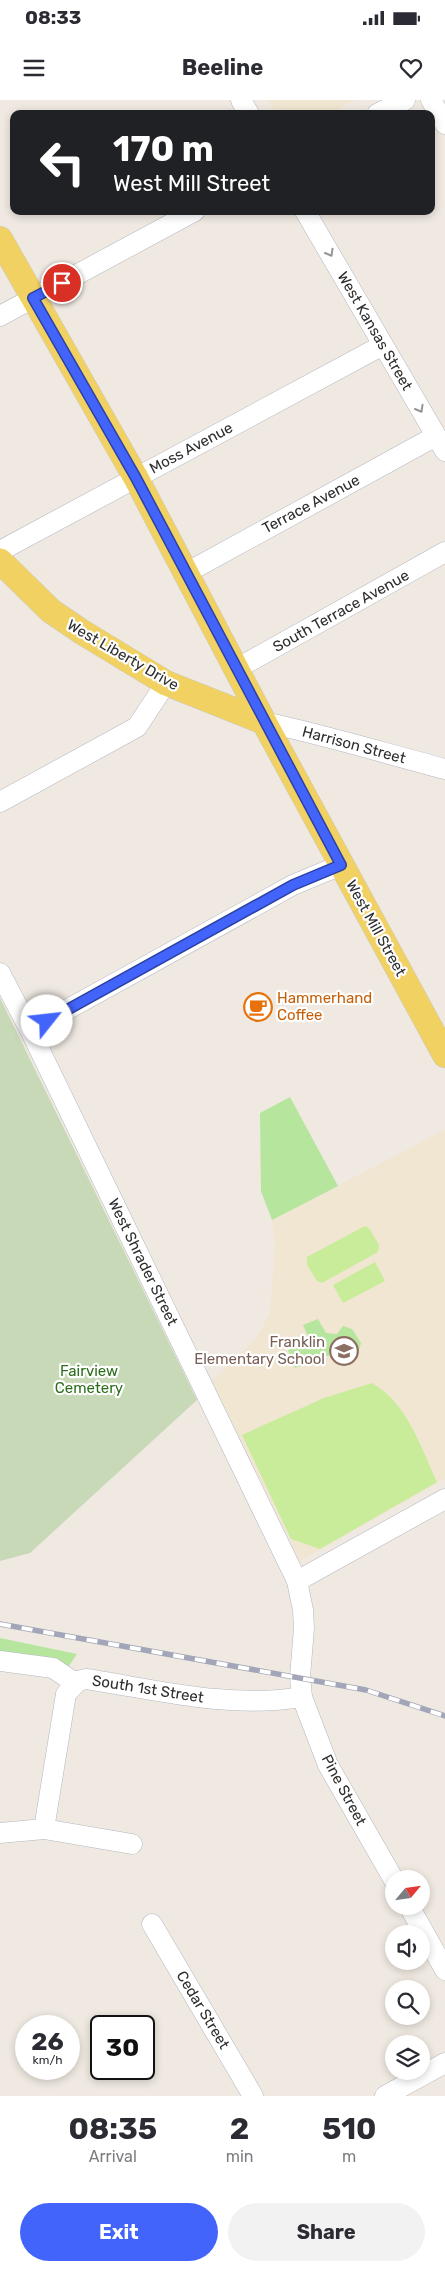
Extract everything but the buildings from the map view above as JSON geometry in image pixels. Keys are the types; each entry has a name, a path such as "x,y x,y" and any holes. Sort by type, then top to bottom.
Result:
{"main road":[{"name":"West Mill Street","path":"0,239 136,478 264,722 445,1055"},
{"name":"West Liberty Drive","path":"0,561 51,611 82,632 166,683 264,722"}],"street":[{"path":"385,110 405,100"},
{"path":"431,100 445,124"},
{"path":"0,316 188,215"},
{"name":"West Kansas Street","path":"308,215 441,444"},
{"name":"Moss Avenue","path":"0,551 383,345"},
{"name":"Terrace Avenue","path":"186,573 441,444"},
{"name":"South Terrace Avenue","path":"236,669 445,552"},
{"path":"0,802 137,727 166,683"},
{"name":"Harrison Street","path":"264,722 323,735 374,751 445,769"},
{"path":"30,1030 293,885 341,865"},
{"name":"West Shrader Street","path":"0,973 30,1030 297,1581 304,1628 300,1678 302,1697"},
{"path":"297,1581 445,1499"},
{"name":"South 1st Street","path":"0,1661 53,1668 75,1683 86,1679 219,1700 258,1702 302,1697"},
{"path":"44,1829 66,1694 75,1683"},
{"name":"Pine Street","path":"302,1697 328,1765 388,1870"},
{"path":"0,1833 44,1829 132,1844"},
{"path":"414,1915 445,1970"},
{"name":"Cedar Street","path":"152,1924 254,2096"},
{"path":"385,2096 445,2063"}],"shaded area":[{"path":"268,100 354,100 336,110 274,110"},
{"name":"Franklin Elementary School","path":"445,1130 445,1479 300,1561 212,1381 255,1340 270,1313 275,1248 272,1220"}],"green space":[{"name":"Fairview Cemetery","path":"0,998 197,1400 30,1553 0,1561"},
{"path":"290,1097 338,1186 272,1220 261,1191 260,1113"},
{"path":"365,1226 369,1228 379,1245 378,1252 322,1283 317,1281 307,1265 307,1257"},
{"path":"375,1262 385,1281 343,1303 333,1285"},
{"path":"318,1319 326,1333 337,1334 343,1326 352,1329 361,1343 359,1350 343,1350 295,1368 288,1350 310,1341 303,1325"},
{"path":"372,1383 395,1402 404,1414 412,1427 437,1482 320,1549 291,1539 242,1435 324,1398"},
{"path":"0,1638 77,1654 67,1669 0,1656"}],"railway":[{"path":"0,1624 366,1690 445,1716"}],"place":[{"name":"Hammerhand Coffee","path":"258,1007"},
{"name":"Franklin Elementary School","path":"344,1351"}],"route":[{"path":"47,1021 293,885 341,865 254,704 136,478 33,298 62,283"}]}
